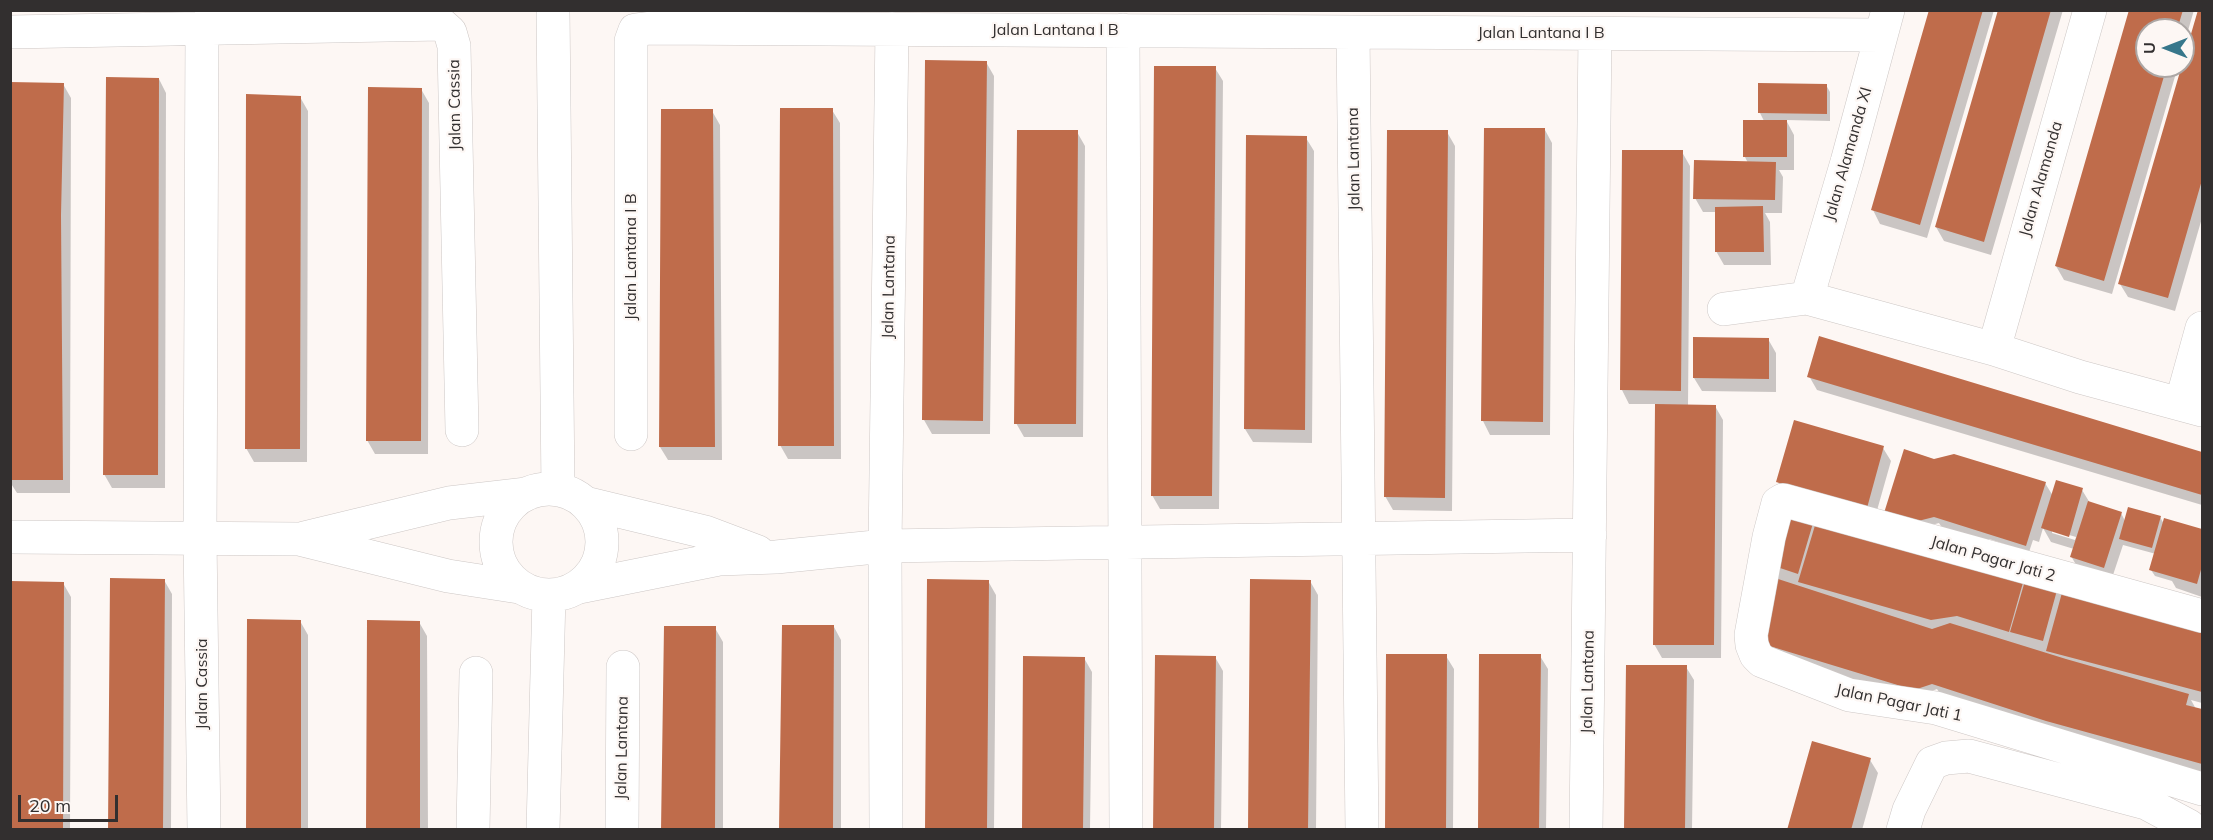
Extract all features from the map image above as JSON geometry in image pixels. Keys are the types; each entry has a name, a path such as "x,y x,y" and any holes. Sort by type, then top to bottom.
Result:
{"street":[{"path":"553,10 556,496"},
{"name":"Jalan Alamanda","path":"1994,349 2090,10"},
{"name":"Jalan Lantana I B","path":"631,434 631,41 635,30 651,28 1595,33 1884,23"},
{"name":"Jalan Alamanda XI","path":"1807,298 1847,162 1884,23"},
{"name":"Jalan Cassia","path":"10,32 441,24 450,32 454,46 462,430"},
{"name":"Jalan Cassia","path":"202,27 200,538 204,830"},
{"name":"Jalan Lantana","path":"886,830 885,546 892,29"},
{"path":"1123,30 1126,830"},
{"name":"Jalan Lantana","path":"1353,32 1362,830"},
{"name":"Jalan Lantana","path":"1586,830 1595,33"},
{"path":"1724,309 1807,298 1994,349 2192,407 2202,328"},
{"path":"299,539 449,503 556,496 705,532 768,556"},
{"path":"556,496 595,516 602,547 598,562 590,576 549,590 506,573 498,557 496,538 501,520 512,505 556,496"},
{"name":"Jalan Pagar Jati 2","path":"1784,500 2202,616"},
{"name":"Jalan Pagar Jati 1","path":"1784,500 1778,503 1769,537 1751,635 1756,655 1762,661 1849,695 1936,708 2202,789"},
{"path":"10,537 299,539 448,576 549,590 719,559 885,546 1590,535"},
{"path":"543,830 549,590"},
{"name":"Jalan Lantana","path":"622,830 623,668"},
{"path":"473,830 476,673"},
{"path":"1903,830 1909,810 1932,763 1946,758 1969,756 2146,803 2189,826 2190,830"}],"building":[{"path":"1929,10 1983,10 1920,225 1871,210"},
{"path":"1998,10 2051,10 1984,242 1935,227"},
{"path":"2129,10 2183,10 2181,18 2135,18 2135,78 2163,78 2104,281 2055,266"},
{"path":"2198,10 2202,10 2202,180 2168,298 2118,284 2178,78 2195,78 2195,20"},
{"path":"925,60 987,61 983,421 922,420"},
{"path":"1154,66 1216,66 1212,496 1151,496"},
{"path":"106,77 159,78 158,475 103,475"},
{"path":"10,82 64,83 61,215 63,480 10,480"},
{"path":"1758,83 1827,84 1827,114 1758,113"},
{"path":"368,87 422,88 421,441 366,441"},
{"path":"246,94 301,96 300,449 245,449"},
{"path":"780,108 833,108 834,446 778,446"},
{"path":"661,109 713,109 715,447 659,447"},
{"path":"1743,120 1787,120 1787,157 1743,157"},
{"path":"1484,128 1545,128 1543,422 1481,421"},
{"path":"1017,130 1078,130 1076,424 1014,424"},
{"path":"1387,130 1448,130 1445,498 1384,497"},
{"path":"1246,135 1307,136 1305,430 1244,429"},
{"path":"1622,150 1683,150 1681,391 1620,390"},
{"path":"1694,160 1776,162 1775,200 1693,199"},
{"path":"1763,206 1764,252 1715,252 1715,207"},
{"path":"1819,336 2202,452 2202,495 1807,377"},
{"path":"1693,337 1769,338 1769,379 1693,378"},
{"path":"1655,404 1716,405 1714,645 1653,645"},
{"path":"1794,420 1884,446 1867,508 1776,482"},
{"path":"1904,449 1934,459 1954,454 2046,482 2026,546 1934,517 1914,522 1884,513"},
{"path":"2056,480 2083,488 2069,537 2041,528"},
{"path":"2088,501 2122,512 2104,568 2070,557"},
{"path":"1783,503 1816,513 1798,574 1765,563"},
{"path":"2128,507 2161,516 2152,548 2119,539"},
{"path":"2164,518 2202,529 2202,566 2197,584 2149,570"},
{"path":"1816,522 2026,572 2009,632 1957,616 1931,620 1798,582"},
{"path":"2027,574 2059,583 2043,641 2010,632"},
{"path":"1772,577 1932,629 1950,623 2189,694 2186,705 2202,709 2202,764 2046,721 1932,684 1914,690 1753,641"},
{"path":"110,578 165,579 163,830 108,830"},
{"path":"927,579 989,580 987,830 925,830"},
{"path":"1250,579 1311,580 1308,830 1248,830"},
{"path":"10,581 64,582 63,830 10,830"},
{"path":"2063,589 2202,626 2202,692 2046,651"},
{"path":"247,619 301,620 301,830 246,830"},
{"path":"367,620 420,621 420,830 366,830"},
{"path":"782,625 834,625 833,830 779,830"},
{"path":"664,626 716,626 715,830 661,830"},
{"path":"1386,654 1447,654 1446,830 1385,830"},
{"path":"1479,654 1541,654 1539,830 1478,830"},
{"path":"1155,655 1216,656 1214,830 1153,830"},
{"path":"1023,656 1085,657 1083,830 1022,830"},
{"path":"1626,665 1687,665 1685,830 1624,830"},
{"path":"1812,741 1871,758 1851,830 1787,830"}]}
